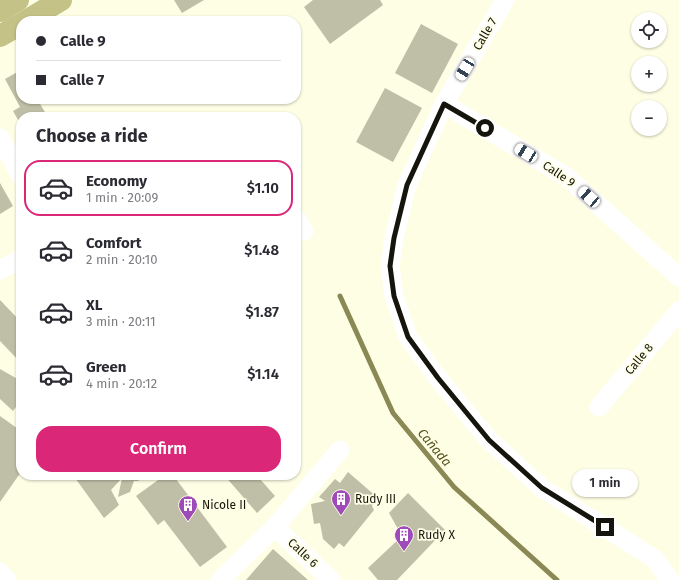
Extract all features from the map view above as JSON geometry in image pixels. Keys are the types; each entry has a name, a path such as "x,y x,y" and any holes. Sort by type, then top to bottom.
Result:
{"main road":[{"path":"0,11 18,0"},
{"path":"34,16 61,0"},
{"path":"0,36 16,27"}],"street":[{"name":"Calle 7","path":"506,0 444,104 407,185 394,238 390,266 394,296 408,337 438,378 489,440 542,488 655,559 670,580"},
{"name":"Calle 9","path":"444,104 567,177 679,277"},
{"path":"0,138 16,167"},
{"path":"0,270 16,262"},
{"name":"Calle 8","path":"599,407 679,311"},
{"path":"220,580 274,527 340,450"},
{"name":"Calle 6","path":"274,527 331,580"},
{"path":"0,572 6,580"}],"building":[{"path":"174,0 204,0 182,13"},
{"path":"313,0 380,0 383,5 330,44 304,7"},
{"path":"421,24 458,44 432,93 395,73"},
{"path":"16,73 16,100 5,79"},
{"path":"385,88 422,108 393,162 356,142"},
{"path":"18,104 40,104 45,112 16,112 16,116 13,111 20,107"},
{"path":"0,183 13,206 0,214"},
{"path":"0,300 16,317 16,358 0,341"},
{"path":"0,369 16,378 16,407 13,411 0,399"},
{"path":"0,416 16,427 16,479 0,502"},
{"name":"Rudy III","path":"348,472 378,498 372,506 374,510 344,547 339,543 334,549 323,539 320,523 314,524 311,504 325,501 319,497 335,479 340,483"},
{"path":"77,480 120,480 111,490 119,505 104,518"},
{"path":"122,480 139,480 134,481 130,492 118,497"},
{"name":"Nicole II","path":"158,480 177,480 227,547 200,567 164,520 158,525 136,496"},
{"path":"228,480 261,480 275,496 257,513"},
{"name":"Rudy X","path":"408,493 445,530 397,580 378,580 368,568 402,536 389,513"},
{"path":"273,549 308,580 246,580"}],"waterway":[{"name":"Cañada","path":"340,296 393,413 454,487 557,580"}],"place":[{"name":"Rudy III","path":"341,516"},
{"name":"Nicole II","path":"188,522"},
{"name":"Rudy X","path":"404,552"}],"route":[{"path":"485,128 444,104 407,185 394,238 390,266 394,296 408,337 438,378 489,440 542,488 605,527"}]}
